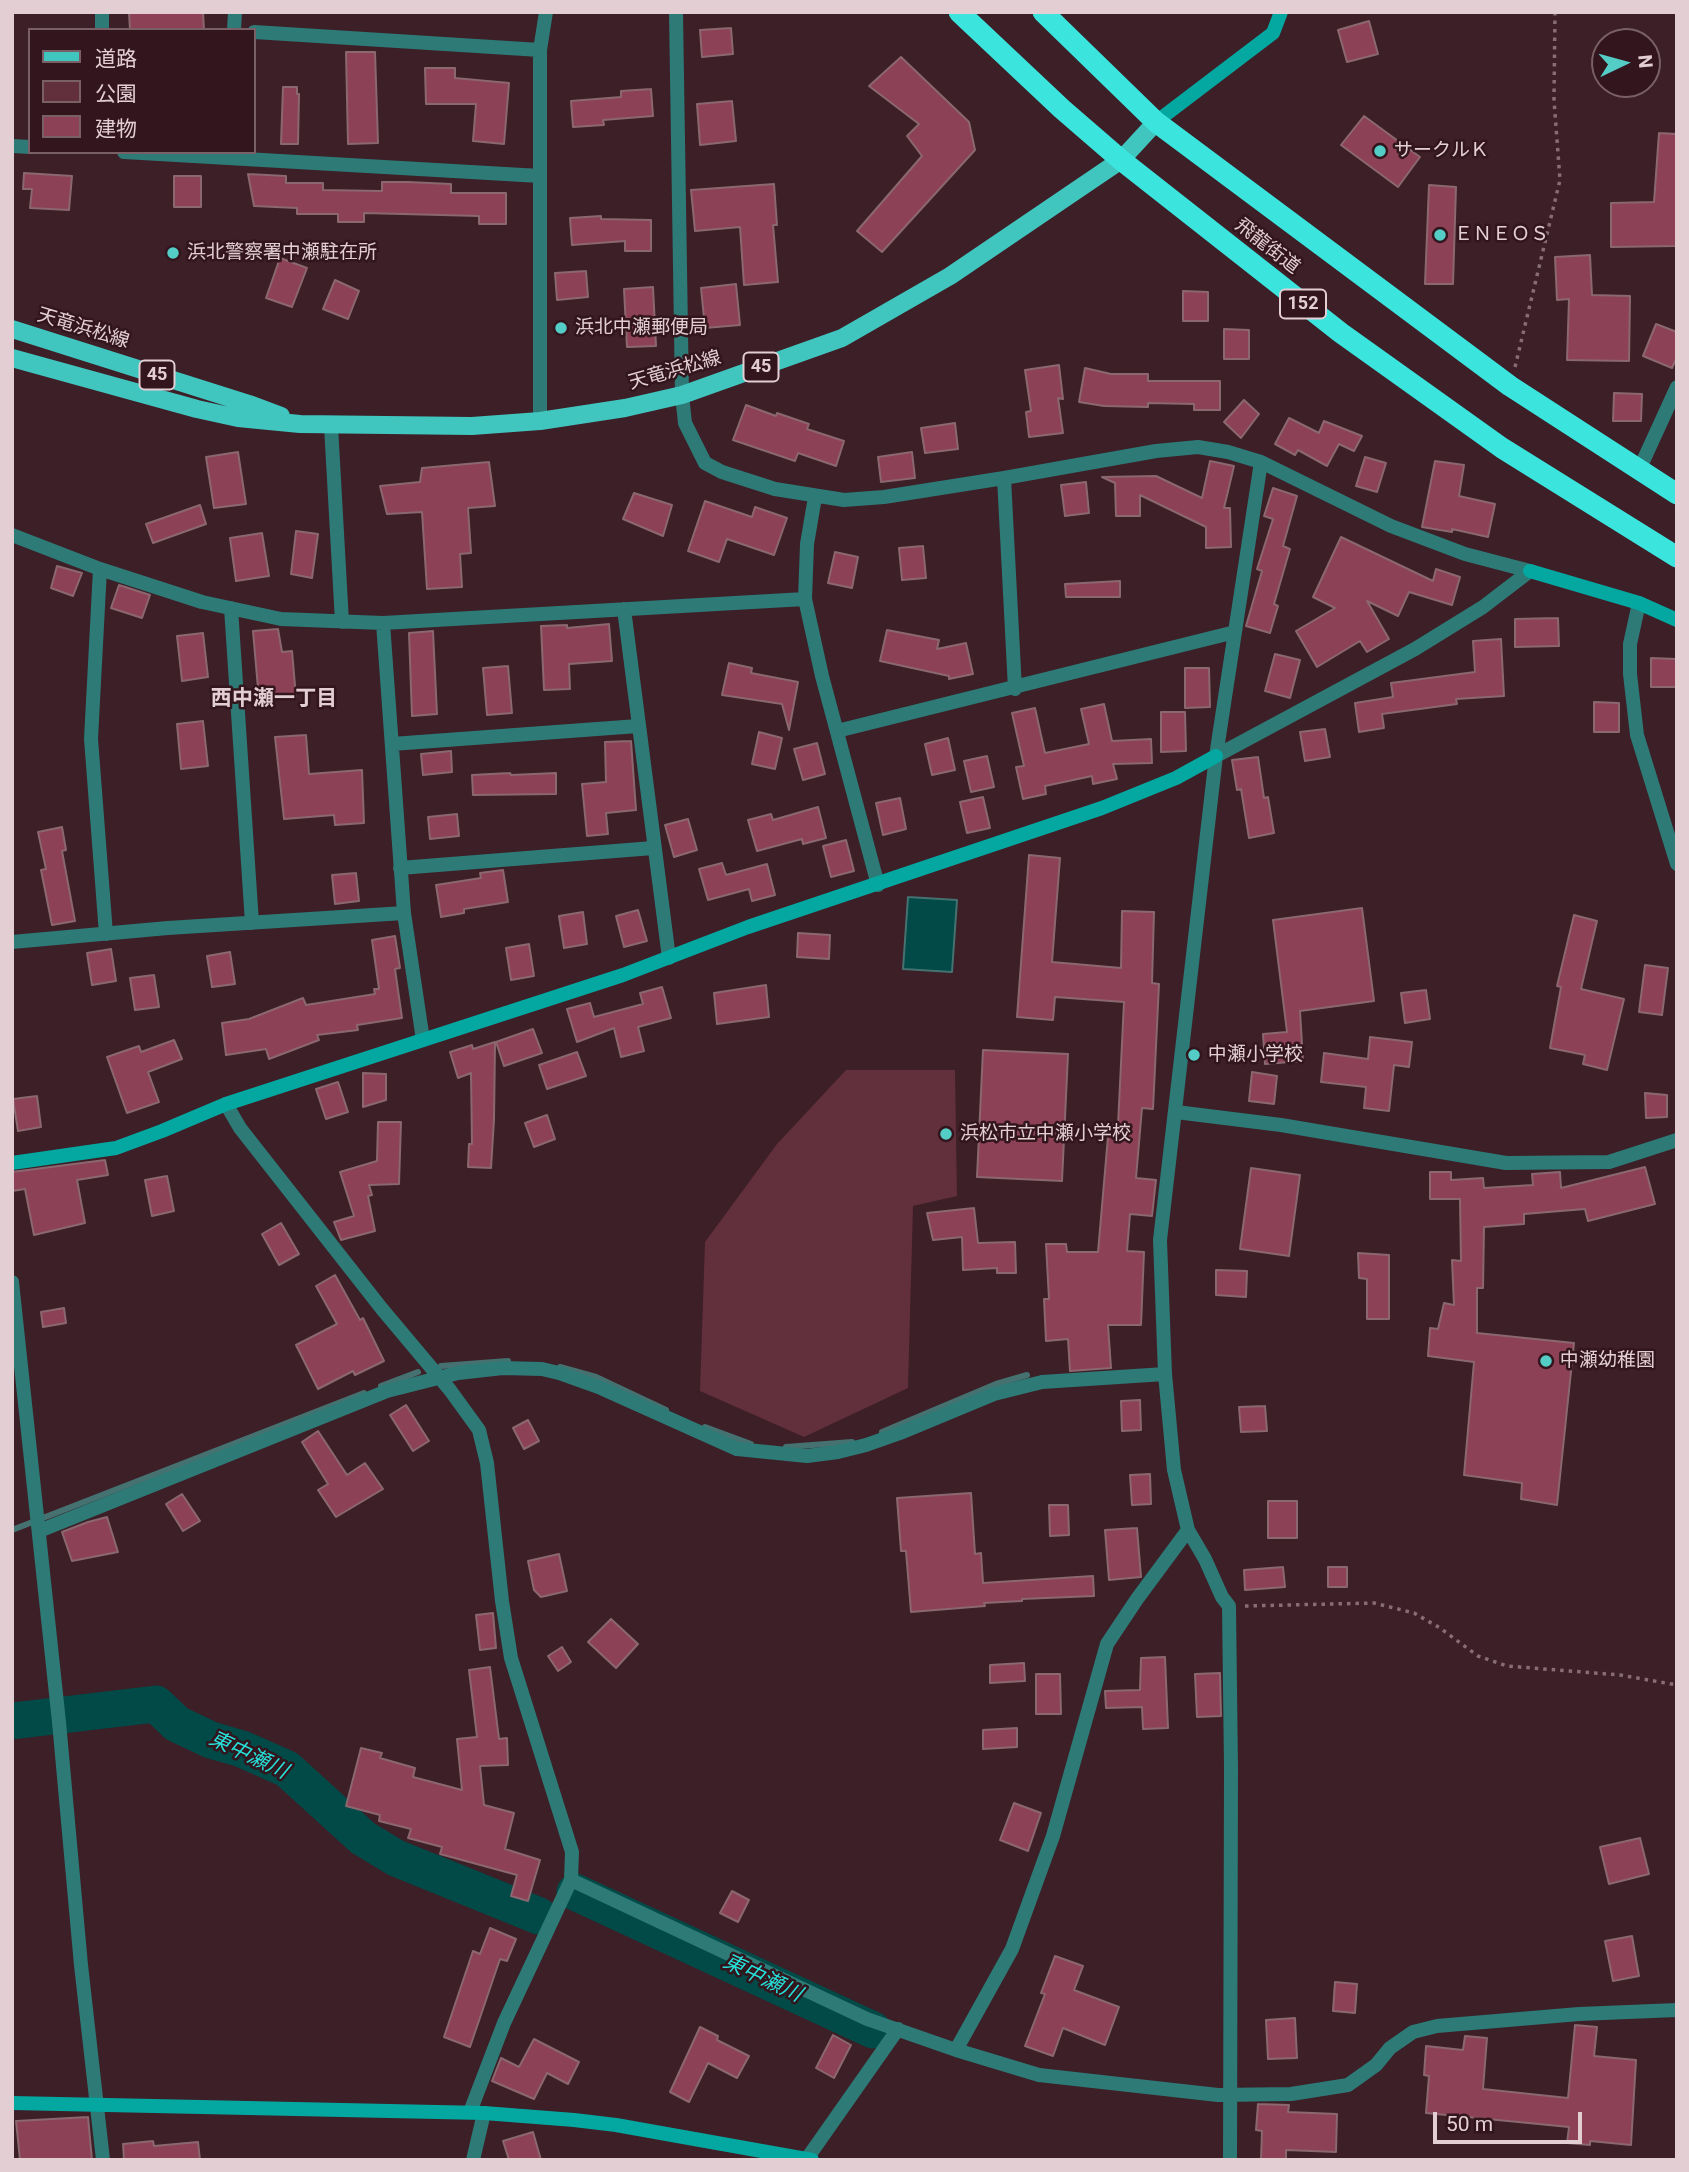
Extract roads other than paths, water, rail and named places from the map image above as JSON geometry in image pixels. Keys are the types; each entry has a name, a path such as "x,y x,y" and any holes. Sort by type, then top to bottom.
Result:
{"highway":[{"name":"飛龍街道","path":"959,12 1121,160 1340,333 1502,448 1677,557"},
{"name":"飛龍街道","path":"1043,12 1156,122 1510,386 1677,494"}],"main road":[{"name":"天竜浜松線","path":"12,358 197,409 238,418 300,424 472,426 540,421 625,408 682,395 842,338 950,276 1121,160 1156,122"},
{"name":"天竜浜松線","path":"12,329 249,404 300,424"}],"street":[{"path":"540,421 540,50 546,12"},
{"path":"677,12 682,395 685,423 705,463 723,472 775,489 844,500 884,497 1198,447 1261,462 1391,526 1465,554 1639,603 1677,620"},
{"path":"1156,122 1273,33 1281,12"},
{"path":"256,32 540,50"},
{"path":"178,154 540,176"},
{"path":"1639,470 1677,387"},
{"path":"331,426 342,622"},
{"path":"1230,2160 1229,1606 1188,1530 1174,1470 1165,1374 1160,1240 1216,757 1261,462"},
{"path":"1004,478 1015,689"},
{"path":"815,497 807,544 805,599 821,676 878,885"},
{"path":"12,534 100,569 202,603 281,619 383,623 805,599"},
{"path":"100,569 90,738 106,933"},
{"path":"12,1163 116,1148 226,1104 623,975 748,927 1102,808 1176,778 1415,649 1483,607 1530,571"},
{"path":"1639,603 1630,644 1630,674 1637,735 1677,864"},
{"path":"231,608 252,923"},
{"path":"624,610 669,958"},
{"path":"383,623 404,913 423,1040"},
{"path":"837,731 1015,689 1235,632"},
{"path":"392,744 638,726"},
{"path":"401,868 653,848"},
{"path":"12,942 404,913"},
{"path":"226,1104 240,1128 479,1430 511,1658 572,1852 571,1880 504,2023 477,2113 474,2160"},
{"path":"1176,1112 1281,1125 1506,1163 1609,1162 1677,1140"},
{"path":"12,1282 103,2160"},
{"path":"38,1522 387,1391 438,1377 503,1368 550,1371 600,1388 737,1449 807,1456 866,1445 993,1394 1042,1382 1165,1374"},
{"path":"956,2050 1013,1949 1053,1836 1107,1644 1188,1530"},
{"path":"571,1880 799,1988 898,2029 1039,2075 1230,2096 1291,2094 1348,2085 1376,2065 1390,2048 1413,2032 1437,2026 1578,2014 1677,2010"},
{"path":"12,2103 477,2113 616,2125 808,2159 898,2029"}],"water":[{"path":"908,897 957,900 952,972 903,969"}],"waterway":[{"path":"441,1366 508,1361"},
{"path":"560,1367 596,1377 666,1410"},
{"path":"381,1386 418,1372"},
{"path":"882,1432 996,1384 1027,1375"},
{"path":"12,1530 364,1393"},
{"path":"705,1427 751,1444"},
{"path":"786,1447 852,1442"},
{"name":"東中瀬川","path":"12,1721 156,1704 177,1724 287,1769 363,1838 396,1858 539,1916"},
{"name":"東中瀬川","path":"575,1892 873,2030"}],"place":[{"name":"サークルＫ","path":"1380,151"},
{"name":"ＥＮＥＯＳ","path":"1440,235"},
{"name":"浜北警察署中瀬駐在所","path":"173,253"},
{"name":"浜北中瀬郵便局","path":"561,328"},
{"name":"中瀬小学校","path":"1194,1055"},
{"name":"浜松市立中瀬小学校","path":"946,1134"},
{"name":"中瀬幼稚園","path":"1546,1361"}],"district":[{"name":"西中瀬一丁目","path":"274,700"}]}
